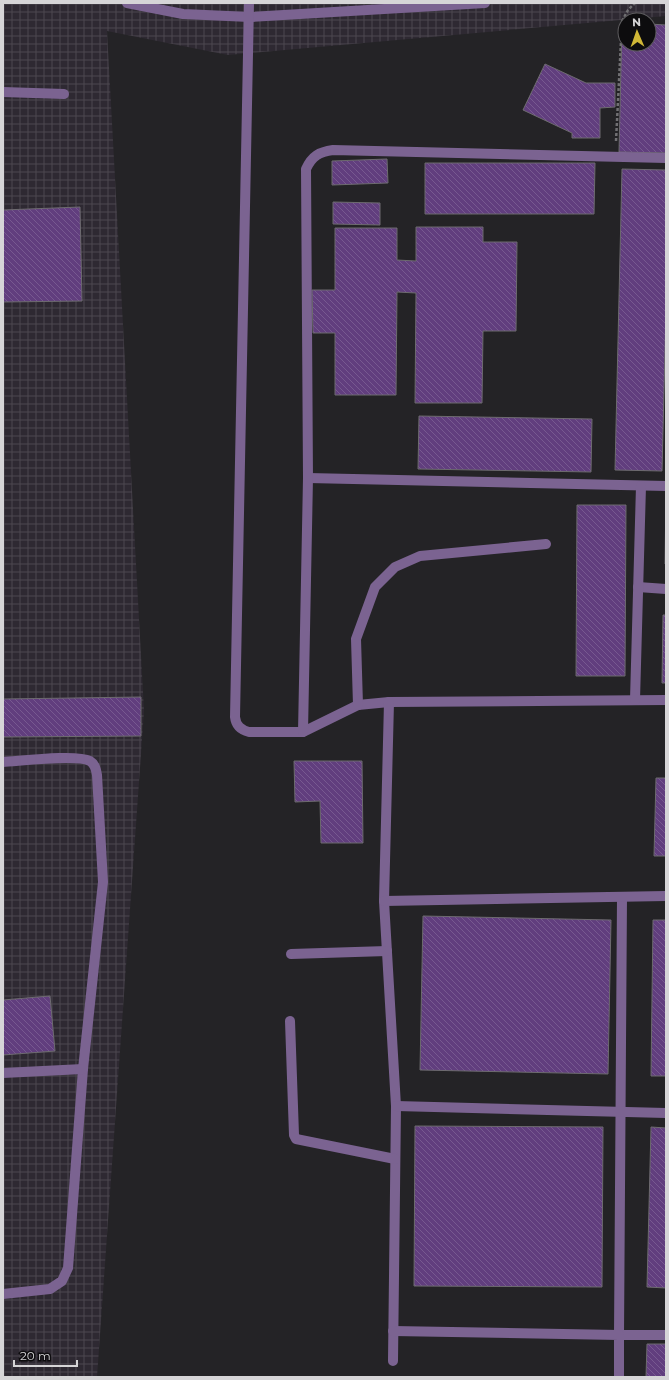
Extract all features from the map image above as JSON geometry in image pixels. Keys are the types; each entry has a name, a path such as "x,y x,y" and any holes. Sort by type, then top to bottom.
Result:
{"street":[{"path":"127,3 183,14 250,17 486,3"},
{"path":"249,3 250,17 234,717 236,724 242,731 266,733 303,732 358,705 389,702 666,700"},
{"path":"3,92 64,94"},
{"path":"303,732 308,478 306,169 315,155 333,150 666,158"},
{"path":"308,478 666,486"},
{"path":"635,700 641,486"},
{"path":"358,705 356,639 375,587 395,567 420,556 546,544"},
{"path":"638,587 666,589"},
{"path":"389,702 384,901 396,1106 393,1361"},
{"path":"3,762 83,759 94,765 97,774 103,882 83,1069 68,1268 62,1281 50,1289 3,1294"},
{"path":"384,901 666,896"},
{"path":"619,1377 622,897"},
{"path":"291,954 387,951"},
{"path":"290,1021 294,1135 296,1139 395,1159"},
{"path":"3,1073 83,1069"},
{"path":"396,1106 666,1113"},
{"path":"393,1332 666,1335"}],"path":[{"path":"616,141 622,21 628,10 635,3"}],"shaded area":[{"path":"3,3 666,3 666,16 657,17 657,12 617,12 617,20 228,55 107,31 144,711 97,1377 3,1377"}],"building":[{"path":"657,24 666,25 666,153 619,152 621,52 657,52"},
{"path":"545,64 586,83 615,83 615,107 600,108 600,138 572,138 572,133 523,110"},
{"path":"387,159 388,183 332,185 332,161"},
{"path":"425,163 595,163 594,214 425,214"},
{"path":"622,169 666,170 666,310 662,471 615,470"},
{"path":"333,202 380,203 380,225 333,224"},
{"path":"80,207 82,301 3,302 3,210"},
{"path":"416,227 483,227 483,242 517,242 516,331 483,331 482,403 415,403 416,293 397,292 396,395 335,395 335,333 313,333 312,290 335,290 335,228 397,228 397,260 416,261"},
{"path":"419,416 592,419 591,472 418,469"},
{"path":"666,494 666,564 665,564"},
{"path":"577,505 626,505 625,676 576,676"},
{"path":"663,615 666,615 666,683 662,683"},
{"path":"141,697 141,736 3,737 3,699"},
{"path":"294,761 362,761 363,843 321,843 320,801 295,802"},
{"path":"656,778 666,778 666,856 654,856"},
{"path":"423,916 611,920 608,1074 420,1070"},
{"path":"653,920 666,920 666,1076 651,1076"},
{"path":"50,996 55,1051 3,1055 3,1000"},
{"path":"415,1126 603,1127 602,1287 414,1286"},
{"path":"651,1127 666,1128 666,1288 647,1287"},
{"path":"647,1344 666,1344 666,1377 646,1377"}]}
